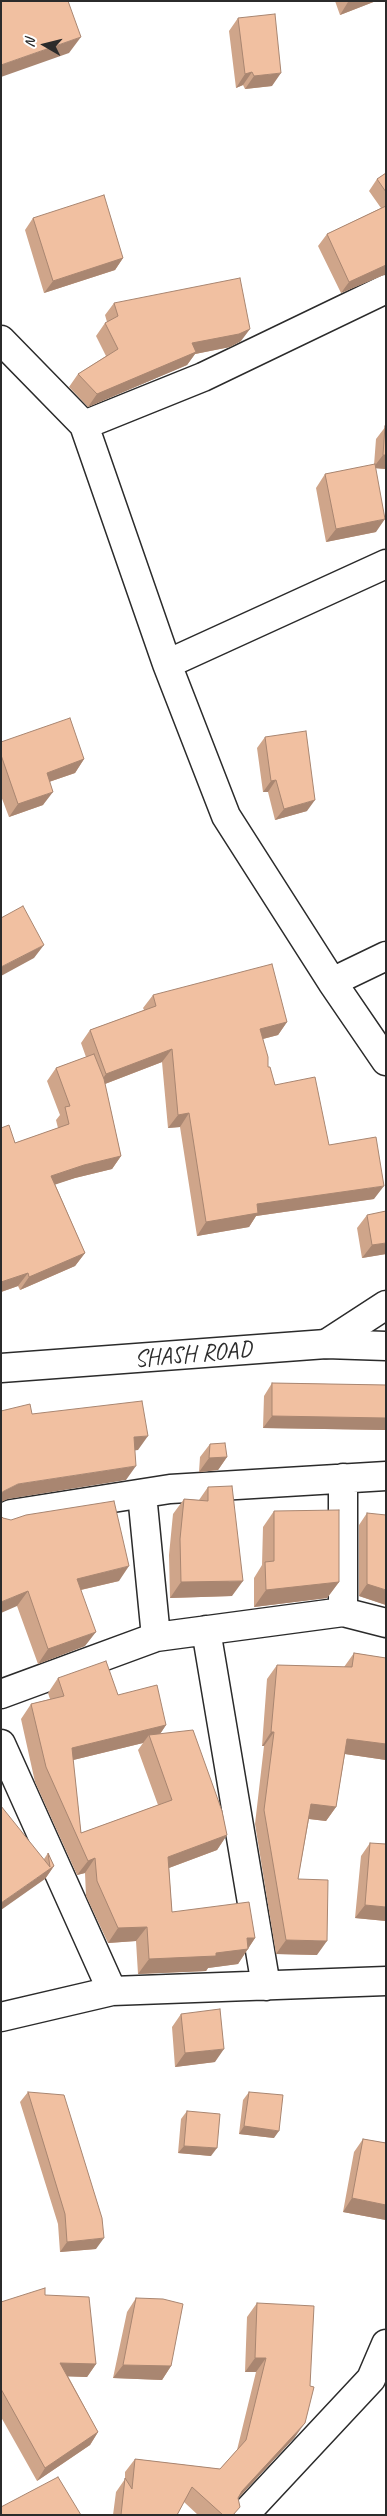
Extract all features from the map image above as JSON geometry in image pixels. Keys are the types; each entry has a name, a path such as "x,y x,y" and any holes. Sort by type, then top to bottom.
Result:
{"street":[{"path":"84,425 203,377 386,289"},
{"path":"1,340 84,425 167,664 226,816 332,982 386,1061"},
{"path":"167,664 386,564"},
{"path":"332,982 386,956"},
{"path":"326,1344 386,1305"},
{"name":"SHASH ROAD","path":"1,1368 326,1344 386,1346"},
{"path":"1,1520 11,1514 170,1489 386,1476"},
{"path":"343,1478 343,1612"},
{"path":"142,1494 156,1637"},
{"path":"1,1694 156,1637 343,1612 386,1623"},
{"path":"206,1630 266,1986"},
{"path":"1,1744 112,1991"},
{"path":"1,2017 112,1991 386,1981"},
{"path":"244,2515 379,2386 386,2344"}],"building":[{"path":"1,1 68,1 81,37 1,65"},
{"path":"275,14 281,73 254,76 252,72 245,74 238,18"},
{"path":"386,173 386,192 377,179"},
{"path":"104,195 123,258 53,281 33,218"},
{"path":"386,206 386,265 349,282 327,234"},
{"path":"240,278 250,329 239,334 192,343 196,352 97,394 78,374 118,349 105,323 118,316 114,303"},
{"path":"385,426 386,455 383,455"},
{"path":"375,464 385,519 336,529 325,474"},
{"path":"70,718 84,759 47,773 53,792 18,804 1,755 1,742"},
{"path":"306,731 315,800 284,809 276,780 271,781 265,737"},
{"path":"23,906 44,945 1,967 1,918"},
{"path":"272,964 287,1022 260,1029 268,1057 268,1067 270,1067 275,1085 315,1077 329,1145 376,1137 384,1186 257,1204 258,1213 206,1222 189,1113 178,1115 172,1049 106,1074 90,1030 156,1006 153,995"},
{"path":"94,1054 104,1079 121,1156 84,1165 51,1176 85,1253 29,1277 28,1273 1,1282 1,1128 9,1125 15,1143 69,1124 65,1107 70,1106 56,1068"},
{"path":"386,1211 386,1243 372,1245 367,1215"},
{"path":"272,1383 386,1385 386,1418 272,1416"},
{"path":"142,1401 148,1436 134,1437 136,1466 18,1484 1,1493 1,1411 30,1404 32,1414"},
{"path":"225,1443 227,1457 209,1458 210,1444"},
{"path":"232,1486 243,1581 181,1582 180,1539 184,1499 208,1501 208,1487"},
{"path":"114,1501 129,1566 77,1579 96,1632 48,1649 28,1591 1,1602 1,1516 11,1520 26,1515"},
{"path":"339,1510 339,1582 266,1590 265,1562 274,1561 274,1511"},
{"path":"367,1513 386,1515 386,1590 367,1584"},
{"path":"354,1653 386,1658 386,1744 347,1739 336,1807 311,1804 298,1879 328,1880 327,1941 286,1940 264,1810 274,1732 271,1732 277,1665 352,1667"},
{"path":"106,1661 118,1695 157,1685 166,1725 72,1748 81,1833 172,1800 149,1735 193,1730 222,1811 227,1835 168,1857 172,1912 249,1902 255,1938 247,1938 248,1949 216,1953 216,1956 149,1959 147,1927 118,1928 97,1881 95,1858 88,1861 46,1767 31,1704 64,1696 58,1678"},
{"path":"1,1806 50,1867 48,1853 54,1866 1,1903"},
{"path":"370,1843 386,1844 386,1907 365,1905"},
{"path":"220,2009 224,2049 185,2053 181,2014"},
{"path":"28,2092 64,2095 102,2218 104,2238 67,2242 65,2214"},
{"path":"249,2092 283,2095 279,2131 244,2126"},
{"path":"187,2111 220,2114 217,2148 184,2146"},
{"path":"363,2139 386,2143 386,2205 352,2198"},
{"path":"45,2288 45,2295 89,2297 96,2364 60,2363 98,2432 45,2468 1,2389 1,2302"},
{"path":"136,2298 163,2299 183,2304 171,2366 123,2365"},
{"path":"257,2303 314,2306 310,2386 314,2387 305,2423 242,2491 238,2498 240,2507 233,2515 223,2515 192,2487 177,2515 121,2515 125,2478 132,2489 135,2459 220,2469 246,2440 266,2358 255,2358"},
{"path":"58,2477 81,2515 1,2515 1,2507"}]}
